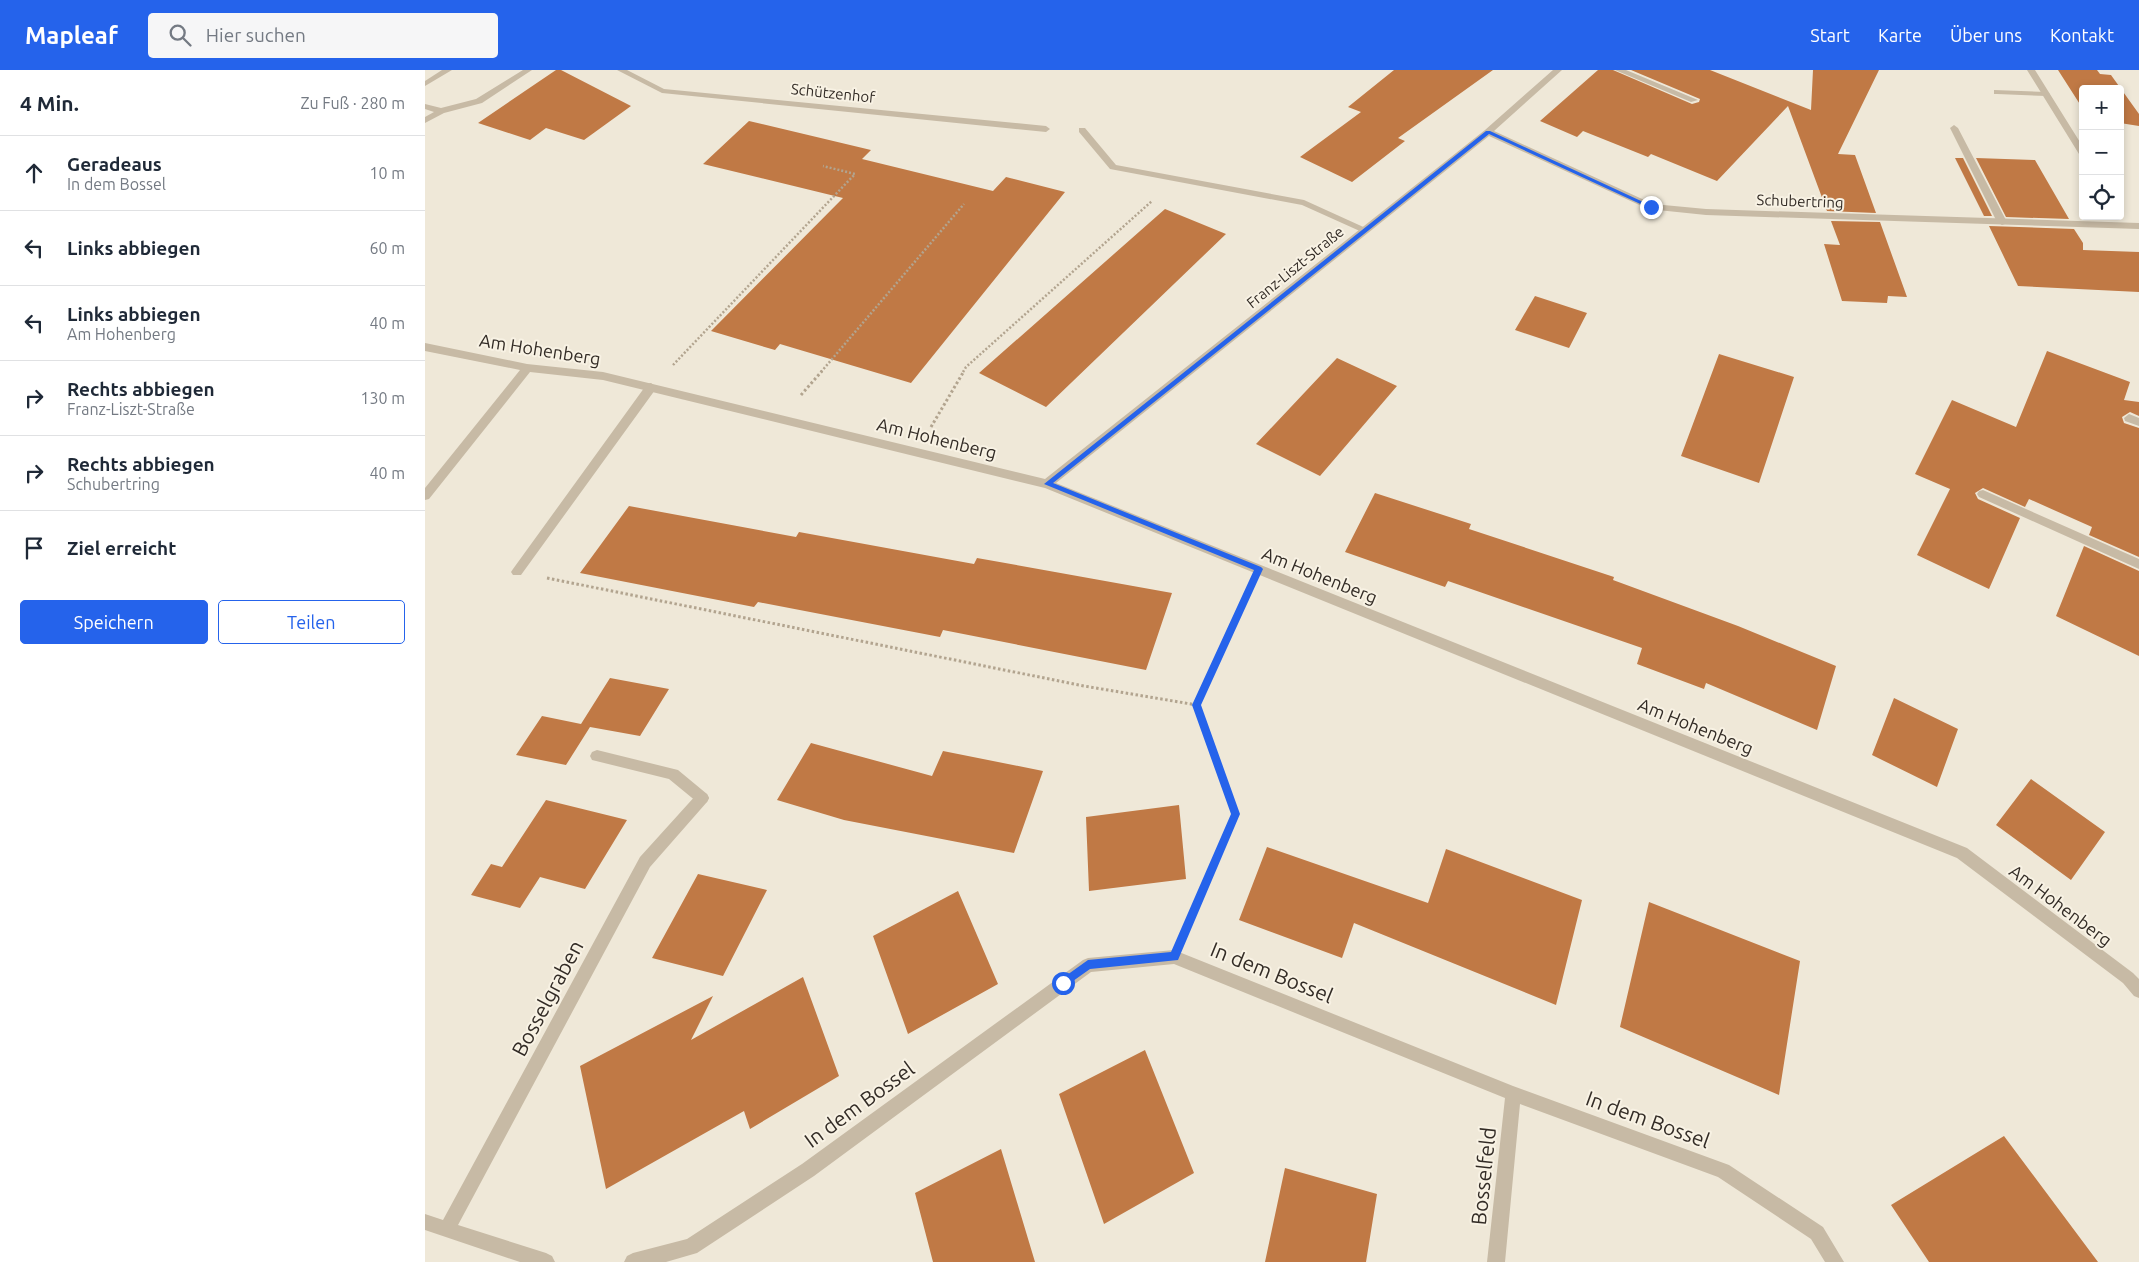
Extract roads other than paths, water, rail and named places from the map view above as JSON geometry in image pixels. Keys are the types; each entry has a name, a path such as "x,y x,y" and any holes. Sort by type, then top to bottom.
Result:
{"street":[{"path":"425,84 448,70"},
{"path":"425,121 441,111 479,101 528,70"},
{"name":"Schützenhof","path":"621,70 662,91 1046,128"},
{"name":"Franz-Liszt-Straße","path":"1047,484 1488,132 1558,70"},
{"path":"1619,70 1694,100"},
{"path":"2031,70 2079,148"},
{"path":"1997,92 2046,94"},
{"path":"425,106 441,111"},
{"path":"1954,128 2003,222"},
{"path":"1082,130 1113,166 1304,203 1365,230"},
{"name":"Schubertring","path":"1488,132 1651,207 1707,212 2139,226"},
{"path":"2123,220 2127,226"},
{"name":"Am Hohenberg","path":"425,347 527,368 603,376 1047,484 1962,853 2133,978 2139,991"},
{"path":"425,496 527,368"},
{"path":"517,572 651,387"},
{"path":"1983,494 2139,564"},
{"name":"Bosselgraben","path":"447,1229 645,862 702,798 673,774 597,756"},
{"name":"In dem Bossel","path":"633,1262 691,1247 808,1170 1088,965 1174,957 1513,1094 1723,1171 1817,1233 1835,1262"},
{"name":"Bosselfeld","path":"1496,1262 1513,1094"},
{"path":"425,1222 546,1262"}]}
